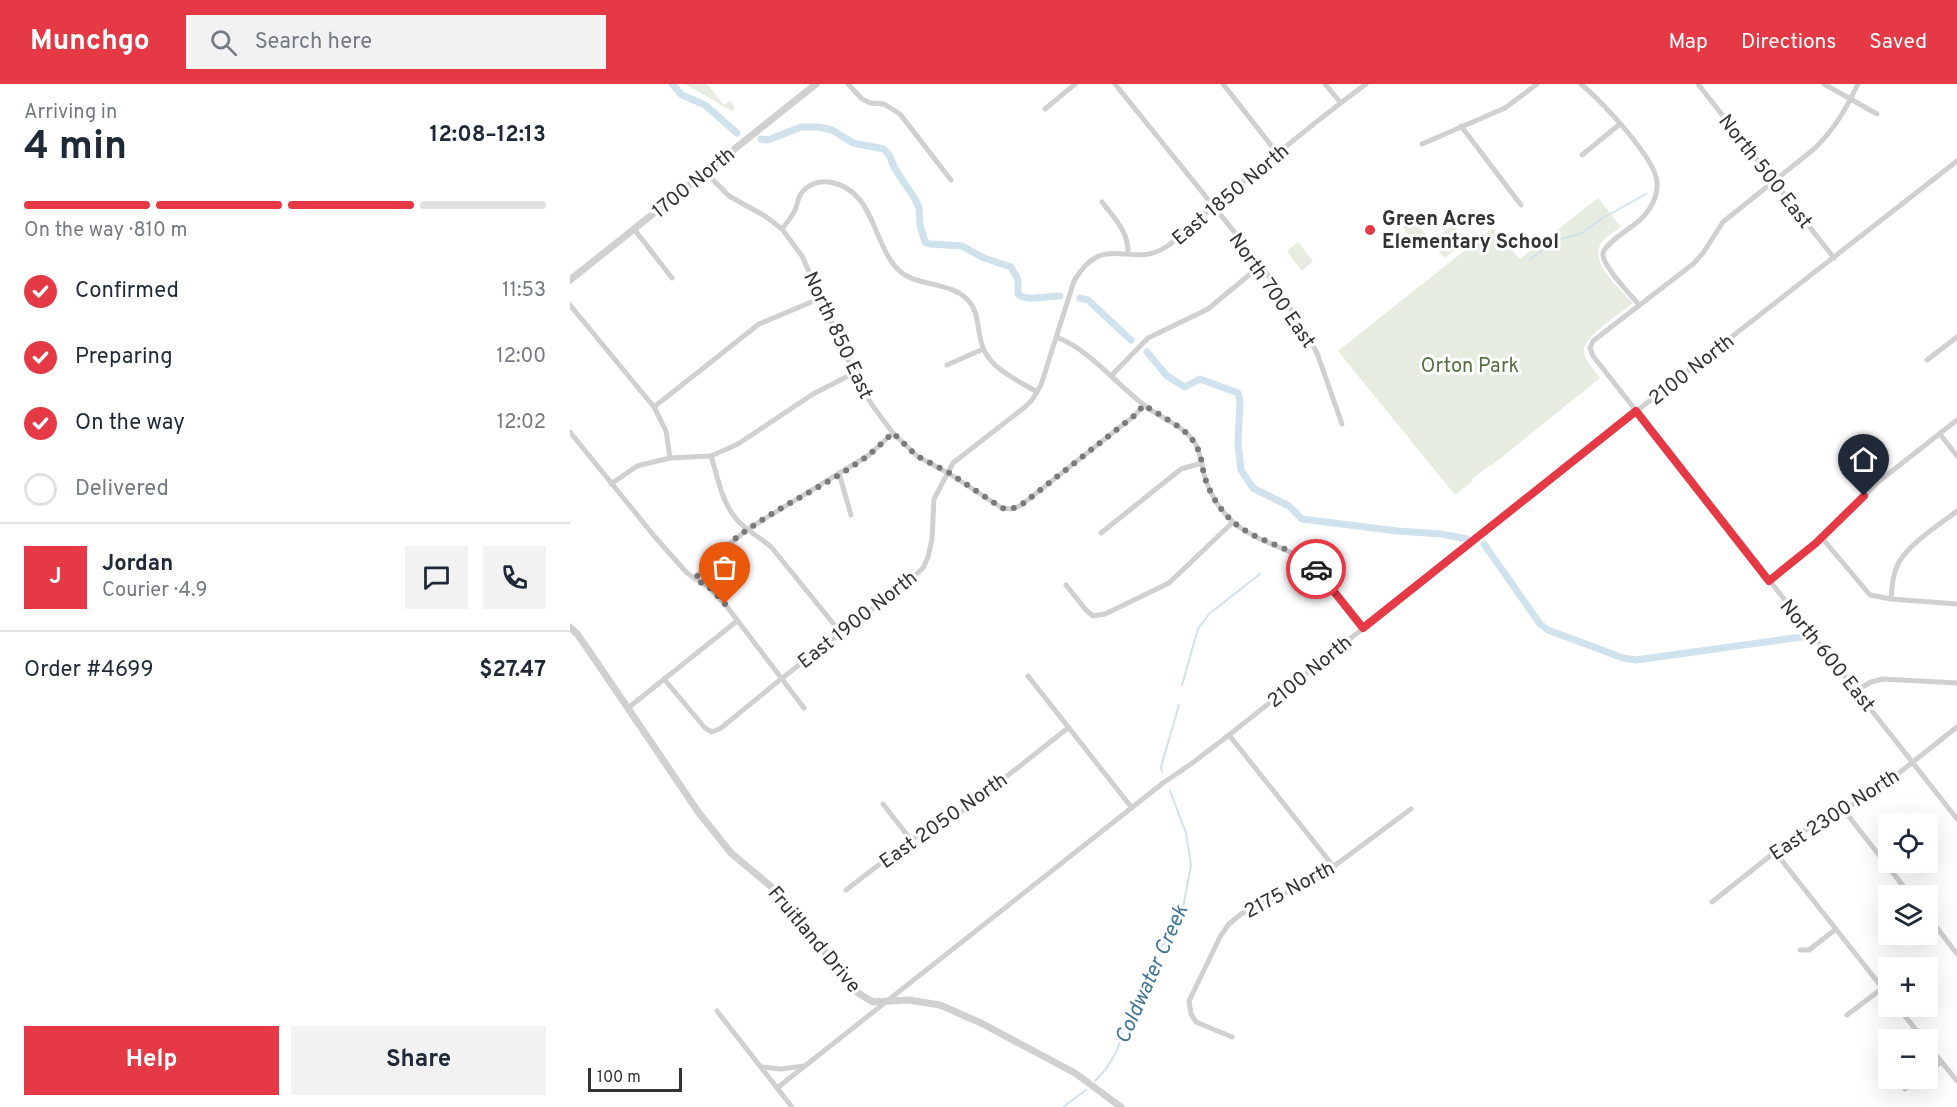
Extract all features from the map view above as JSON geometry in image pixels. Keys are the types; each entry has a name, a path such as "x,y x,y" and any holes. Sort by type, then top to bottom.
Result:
{"street":[{"name":"1700 North","path":"570,280 816,84"},
{"path":"848,84 862,99 870,103 884,104 900,114 951,180"},
{"path":"1045,109 1075,84"},
{"name":"North 700 East","path":"1115,84 1261,265 1306,332 1317,353 1342,424"},
{"path":"1223,84 1278,154"},
{"path":"1325,84 1340,102"},
{"name":"East 1850 North","path":"948,472 953,463 1025,407 1037,392 1045,376 1074,281 1082,268 1092,259 1103,254 1142,255 1156,253 1168,246 1340,102 1366,84"},
{"path":"1422,144 1505,108 1538,84"},
{"path":"1581,84 1620,124 1651,165 1657,180 1656,195 1651,207 1641,219 1607,246 1603,254 1604,263 1639,305 1693,264 1703,254 1723,222 1826,138 1836,126 1858,84"},
{"name":"North 500 East","path":"1698,84 1834,258"},
{"path":"1824,84 1877,114"},
{"path":"1582,155 1620,124"},
{"path":"1461,126 1521,205"},
{"name":"2100 North","path":"777,1088 1957,161"},
{"name":"North 850 East","path":"705,172 729,196 765,216 782,229 802,256 854,373 872,405 893,433 917,456 948,472 1002,508 1011,509 1020,506 1134,416 1144,405"},
{"path":"782,229 794,212 800,194 805,188 819,182 837,184 847,189 864,204 886,253 900,272 909,279 958,292 966,299 974,307 983,349 994,364 1037,392"},
{"path":"1102,202 1124,232 1128,242 1128,254"},
{"path":"634,229 672,278"},
{"path":"1111,376 1148,338 1208,309 1261,265"},
{"path":"654,407 759,324 821,298"},
{"path":"570,305 654,407 666,431 670,458"},
{"name":"North 600 East","path":"1639,305 1593,341 1590,348 1593,356 1957,819"},
{"path":"1057,337 1084,351 1144,405 1185,432 1194,441 1210,491 1222,510 1233,522 1248,532 1302,557 1313,566 1363,628"},
{"path":"1927,360 1957,337"},
{"path":"947,366 983,349"},
{"path":"612,484 637,466 670,458 711,456 738,444 813,394 854,373"},
{"path":"1769,581 1822,538 1878,482 1957,420"},
{"path":"570,432 687,573 710,588 725,604 804,708"},
{"path":"695,579 712,559 748,530 868,455 893,433"},
{"path":"1940,434 1957,456"},
{"path":"711,456 727,506 739,522 772,548 841,633"},
{"path":"1101,533 1181,469 1202,463"},
{"name":"East 1900 North","path":"664,679 705,728 711,732 721,728 922,568 928,557 932,539 934,499 948,472"},
{"path":"839,473 851,515"},
{"path":"1891,599 1893,579 1900,561 1914,546 1957,511"},
{"path":"1066,585 1086,610 1094,616 1105,614 1169,583 1233,522"},
{"path":"1822,538 1870,595 1891,599 1957,604"},
{"path":"628,708 737,621"},
{"name":"Fruitland Drive","path":"570,627 578,635 699,813 731,853 774,889 858,993 873,1002 908,1000 940,1005 971,1018 1075,1072 1121,1107"},
{"path":"1028,676 1132,808"},
{"path":"1857,690 1871,682 1883,679 1957,683"},
{"name":"East 2300 North","path":"1712,902 1826,815 1875,792 1957,727"},
{"name":"East 2050 North","path":"846,890 919,834 964,810 1068,728"},
{"path":"1229,735 1334,867"},
{"path":"883,804 911,840"},
{"name":"2175 North","path":"1232,1037 1196,1022 1191,1014 1189,1001 1228,924 1241,914 1318,878 1411,809"},
{"path":"1843,809 1902,885"},
{"path":"1775,852 1878,982"},
{"path":"1800,950 1809,950 1836,929"},
{"path":"1938,929 1957,954"},
{"path":"1847,1015 1878,990"},
{"path":"717,1011 792,1107"},
{"path":"1938,1058 1957,1081"},
{"path":"760,1067 781,1069 805,1066"}],"green space":[{"path":"685,84 707,84 724,105 730,101 735,108 732,111"},
{"name":"Orton Park","path":"1598,198 1621,227 1602,242 1598,250 1599,258 1607,274 1633,303 1597,331 1586,343 1585,357 1600,378 1455,495 1338,351 1493,228 1520,259"},
{"path":"1413,219 1428,237 1417,246 1403,228"},
{"path":"1453,224 1466,241 1445,258 1431,242"},
{"path":"1298,242 1313,261 1302,271 1287,251"}],"waterway":[{"path":"672,84 682,95 705,105 737,133"},
{"path":"761,139 768,140 801,127 819,127 832,130 853,143 884,149 919,208 920,225 925,242 962,246 984,258 1011,267 1018,279 1018,294 1022,296 1027,298 1060,296"},
{"name":"Coldwater Creek","path":"1529,260 1555,241 1582,233 1601,219 1646,194"},
{"path":"1080,298 1088,300 1131,340"},
{"path":"1147,352 1167,376 1185,387 1200,379 1238,393 1240,401 1238,444 1241,470 1253,488 1289,506 1302,519 1441,534 1467,539"},
{"path":"1484,544 1540,624 1548,630 1623,658 1636,660 1802,637"},
{"name":"Coldwater Creek","path":"1182,685 1198,629 1209,614 1260,574"},
{"name":"Coldwater Creek","path":"1162,772 1161,767 1179,705"},
{"name":"Coldwater Creek","path":"1095,1081 1117,1051 1125,1024 1151,977 1162,946 1177,924 1183,908 1191,865 1186,833 1170,791"},
{"name":"Coldwater Creek","path":"1063,1107 1086,1090"}],"way so far":[{"path":"725,604 710,588 695,579 705,566 748,530 868,455 893,433 917,456 948,472 1002,508 1011,509 1020,506 1134,416 1144,405 1185,432 1194,441 1210,491 1233,522 1248,532 1302,557 1316,569"}],"place":[{"name":"Green Acres Elementary School","path":"1370,230"}],"route":[{"path":"1316,569 1363,628 1636,411 1769,581 1816,543 1864,496"}]}
